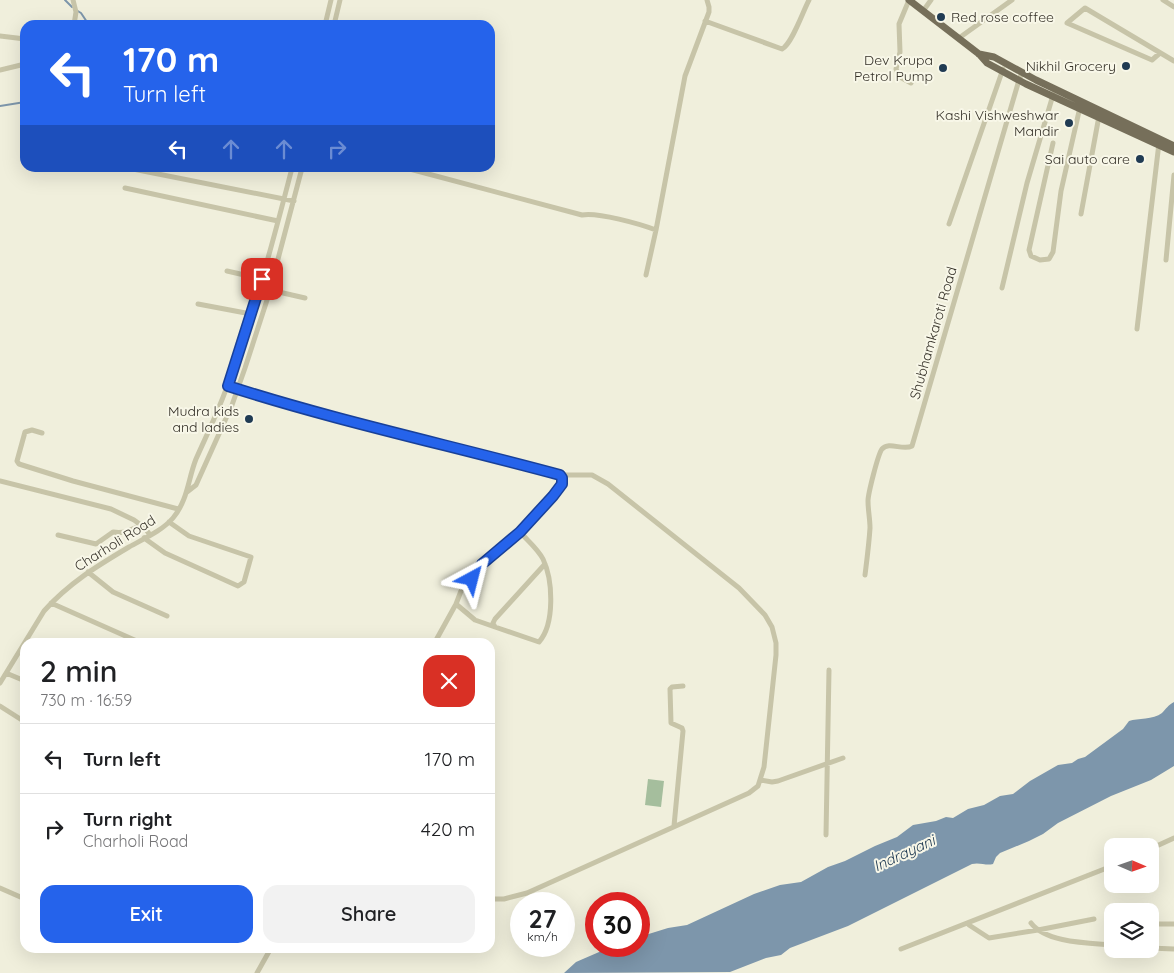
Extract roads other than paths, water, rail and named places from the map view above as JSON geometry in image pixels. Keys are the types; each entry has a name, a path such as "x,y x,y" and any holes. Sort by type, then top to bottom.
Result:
{"main road":[{"path":"909,0 979,54 987,63 1002,71 1021,76"},
{"path":"979,54 994,57 1021,76 1054,93 1160,142 1174,146"},
{"path":"1160,142 1174,152"}],"street":[{"path":"326,20 331,0"},
{"path":"335,20 340,0"},
{"path":"705,21 782,49 785,48 790,40 809,0"},
{"path":"909,0 899,24 900,52 896,69 900,77 911,83"},
{"path":"923,11 931,0"},
{"path":"959,38 1012,0"},
{"path":"1163,0 1174,6"},
{"path":"646,275 685,76 709,12 708,1"},
{"path":"74,20 75,6"},
{"path":"1160,52 1152,60 1067,23 1086,8 1160,52 1174,61"},
{"path":"0,36 20,38"},
{"path":"949,224 1006,64"},
{"path":"0,70 20,65"},
{"name":"Shubhamkaroti Road","path":"865,574 870,526 868,501 874,470 882,449 886,446 907,449 912,446 1021,76"},
{"path":"1002,288 1027,183 1054,93"},
{"path":"1053,143 1029,250 1031,256 1040,260 1049,259 1054,248 1061,191 1081,105"},
{"path":"1081,214 1100,114"},
{"path":"1137,330 1160,142"},
{"path":"148,172 294,201"},
{"name":"Charholi Road","path":"28,638 44,611 88,572 169,522 178,508 187,492 191,472 228,386 262,279 291,172"},
{"name":"Charholi Road","path":"187,492 196,485 237,389 270,290 301,172"},
{"path":"421,172 582,215 601,216 656,230"},
{"path":"1166,260 1174,175"},
{"path":"126,188 278,221"},
{"path":"227,271 262,279"},
{"path":"270,290 305,298"},
{"path":"198,304 251,314"},
{"path":"228,386 338,419 560,475 594,475 608,484 739,588 765,615 774,635 776,655 764,767 758,786 749,793 527,892 504,899 495,899"},
{"path":"42,433 32,430 25,432 18,455 17,461 19,464 178,508"},
{"path":"437,638 461,591 482,564 520,532 562,484 560,475"},
{"path":"0,481 111,509 128,516 141,525 150,535"},
{"path":"144,538 165,553 238,586 244,582 251,557 189,536 169,522"},
{"path":"58,534 96,544 113,532 128,532 141,525"},
{"path":"456,604 475,620 539,642 542,639 547,626 550,606 550,590 545,564 540,554 520,532"},
{"path":"495,627 493,623 495,619 545,564"},
{"path":"88,572 113,592 167,616"},
{"path":"51,604 130,638"},
{"name":"Charholi Road","path":"0,683 19,652"},
{"path":"826,834 829,670"},
{"path":"6,673 20,679"},
{"path":"674,826 683,731 682,728 671,723 670,689 683,686"},
{"path":"0,706 20,719"},
{"path":"760,780 766,782 778,781 844,758"},
{"path":"1159,845 1174,838"},
{"path":"901,949 1104,869"},
{"path":"0,888 20,897"},
{"path":"968,923 989,938 1094,919"},
{"path":"1031,923 1038,930 1064,939 1104,944"},
{"path":"1159,924 1174,924"},
{"path":"1159,948 1174,949"},
{"path":"257,973 268,953"}],"water":[{"name":"Indrayani","path":"1174,702 1174,766 1151,780 1111,796 1058,823 1029,841 1000,853 993,864 972,864 848,926 790,948 781,955 766,958 730,972 564,973 576,962 588,957 650,957 650,934 687,925 754,894 780,885 801,882 828,867 897,837 913,825 936,821 946,817 953,818 968,809 984,805 1000,796 1013,794 1030,781 1058,765 1072,763 1085,757 1123,729 1129,721 1158,715"}],"waterway":[{"path":"65,0 72,7"},
{"path":"76,10 81,13 86,20"},
{"path":"0,106 20,103"}],"place":[{"name":"Red rose coffee","path":"941,17"},
{"name":"Nikhil Grocery","path":"1126,66"},
{"name":"Dev Krupa Petrol Pump","path":"943,68"},
{"name":"Kashi Vishweshwar Mandir","path":"1069,123"},
{"name":"Sai auto care","path":"1140,159"},
{"name":"Mudra kids and ladies","path":"249,419"}]}
